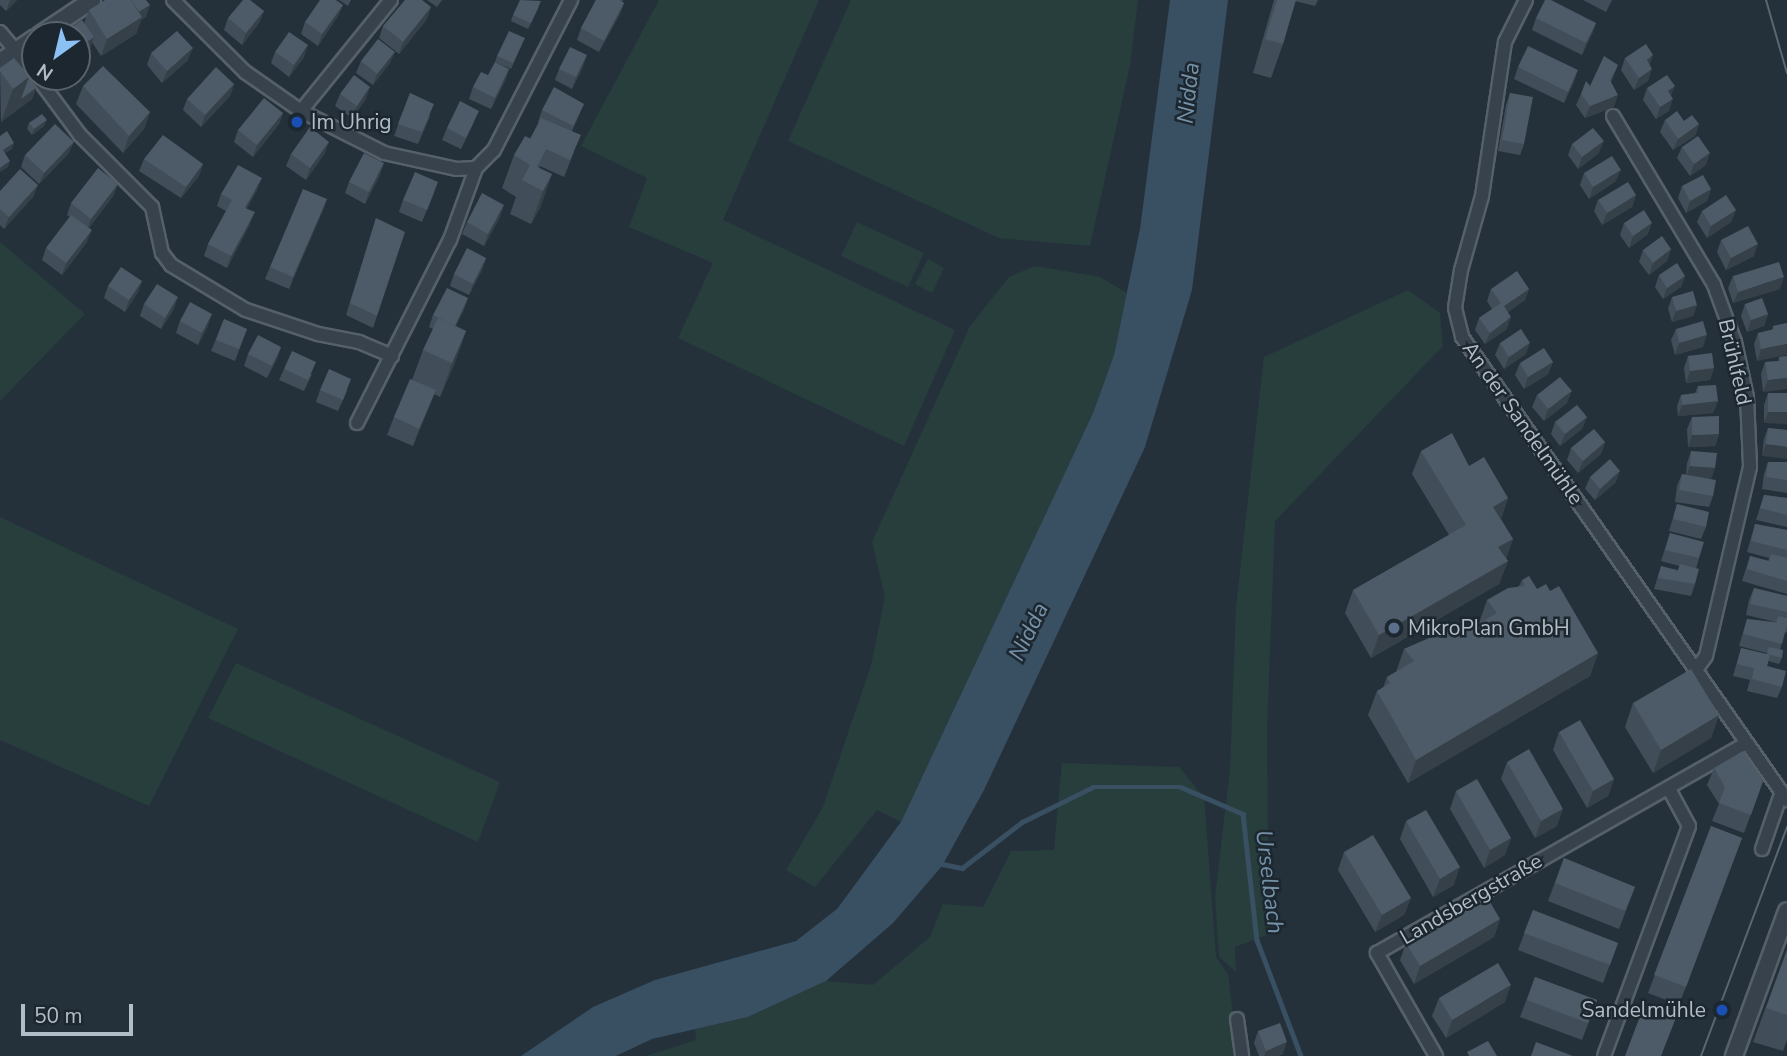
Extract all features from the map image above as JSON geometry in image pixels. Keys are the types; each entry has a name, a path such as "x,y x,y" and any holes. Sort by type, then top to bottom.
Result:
{"street":[{"path":"61,21 92,0"},
{"path":"173,0 245,72 300,111 356,141 409,161 476,168"},
{"path":"300,111 391,0"},
{"path":"357,423 450,240 476,168 494,150 571,0"},
{"name":"An der Sandelmühle","path":"1526,0 1505,42 1482,196 1461,270 1455,308 1460,327 1784,797 1762,849"},
{"path":"0,32 21,54"},
{"path":"0,62 21,48"},
{"path":"47,91 80,135 152,207 162,253 170,265 246,310 307,331 359,342 392,356"},
{"name":"Brühlfeld","path":"1613,116 1714,285 1735,342 1747,397 1750,467 1706,656 1695,671"},
{"name":"Landsbergstraße","path":"1436,1056 1377,953 1669,789 1745,743"},
{"path":"1604,1056 1689,826 1669,789"},
{"path":"1734,1056 1787,911"},
{"path":"1237,1019 1242,1056"}],"green space":[{"path":"659,0 819,0 723,220 955,330 904,446 678,338 713,263 629,227 647,178 581,146"},
{"path":"851,0 1138,0 1130,65 1090,246 999,238 788,141"},
{"path":"857,222 924,253 908,287 841,256"},
{"path":"0,242 85,314 0,401"},
{"path":"928,259 944,268 932,293 915,284"},
{"path":"1035,266 1100,277 1127,293 1114,355 1093,413 901,822 877,810 815,887 786,870 823,807 871,665 885,597 872,542 970,326 1009,277"},
{"path":"1408,290 1440,313 1443,346 1275,521 1267,729 1269,934 1235,947 1236,972 1219,957 1215,897 1230,769 1236,607 1264,357"},
{"path":"0,517 238,629 149,806 0,740"},
{"path":"236,663 500,782 478,842 208,718"},
{"path":"1062,763 1179,767 1204,797 1216,957 1228,974 1238,1056 646,1056 696,1040 695,1029 748,1017 826,981 873,985 930,937 943,904 983,907 1011,851 1054,850"}],"water":[{"name":"Nidda","path":"1170,0 1228,0 1192,290 1145,447 984,790 942,866 893,923 826,981 748,1017 652,1039 616,1056 521,1056 593,1007 655,980 796,941 837,909 901,822 1093,413 1114,355 1140,229"}],"building":[{"path":"105,0 131,0 142,17 107,39 89,10"},
{"path":"131,0 146,0 150,5 139,12"},
{"path":"243,0 250,0 264,11 246,33 228,18"},
{"path":"320,0 336,0 343,5 322,34 305,22"},
{"path":"405,0 422,0 431,7 403,42 383,26"},
{"path":"520,0 541,1 531,23 513,15"},
{"path":"596,0 619,0 624,3 604,41 581,28"},
{"path":"1277,0 1296,0 1283,44 1265,39"},
{"path":"1545,0 1551,0 1596,23 1586,43 1536,18"},
{"path":"177,31 193,48 167,71 151,53"},
{"path":"509,31 525,38 513,63 497,56"},
{"path":"289,32 308,45 294,65 275,52"},
{"path":"378,39 395,52 377,74 361,61"},
{"path":"1646,44 1653,55 1647,60 1652,69 1639,78 1625,58"},
{"path":"1528,46 1578,70 1568,92 1518,67"},
{"path":"570,47 587,55 576,77 559,69"},
{"path":"1604,56 1618,65 1610,80 1618,95 1590,106 1581,94 1586,81 1590,86"},
{"path":"14,58 21,67 21,83 13,89 0,68"},
{"path":"495,62 509,69 495,98 473,87 481,72 488,75"},
{"path":"103,66 150,112 129,136 88,91 91,91 91,78"},
{"path":"216,67 234,84 205,115 187,99"},
{"path":"354,75 370,87 357,106 340,94"},
{"path":"1667,75 1675,86 1668,91 1673,99 1660,107 1647,88"},
{"path":"554,87 584,104 573,126 542,110"},
{"path":"24,91 32,91 21,99"},
{"path":"410,93 434,104 422,132 398,124"},
{"path":"1510,93 1533,97 1524,144 1502,140"},
{"path":"264,98 283,113 257,145 238,130"},
{"path":"460,101 479,111 466,138 447,128"},
{"path":"1677,111 1684,121 1692,115 1699,124 1678,139 1665,120"},
{"path":"42,114 47,120 34,129 29,123"},
{"path":"541,118 581,135 570,160 530,139"},
{"path":"55,124 74,142 44,173 25,155"},
{"path":"310,127 329,142 310,168 291,154"},
{"path":"1593,128 1604,141 1582,157 1572,144"},
{"path":"7,131 14,143 3,150 10,161 0,168 0,136"},
{"path":"163,135 203,164 186,187 144,159"},
{"path":"525,136 547,147 537,167 552,174 543,191 522,180 530,165 514,155"},
{"path":"1698,136 1710,153 1694,164 1682,147"},
{"path":"364,153 384,163 369,192 349,182"},
{"path":"1612,156 1621,170 1593,187 1584,173"},
{"path":"238,165 262,178 245,208 255,212 231,256 208,244 232,200 221,194"},
{"path":"98,168 118,184 91,219 71,203"},
{"path":"20,169 38,185 9,217 0,209 0,191"},
{"path":"415,172 438,182 427,210 403,200"},
{"path":"1703,175 1711,189 1690,201 1682,186"},
{"path":"1628,182 1636,195 1607,213 1598,200"},
{"path":"303,189 327,199 293,277 270,267"},
{"path":"482,193 504,205 488,234 467,222"},
{"path":"1726,195 1736,210 1711,226 1702,211"},
{"path":"1644,210 1652,223 1633,236 1624,223"},
{"path":"71,215 92,230 66,263 46,248"},
{"path":"376,218 405,232 377,316 350,303"},
{"path":"1748,226 1758,244 1731,258 1721,240"},
{"path":"1662,236 1671,249 1653,263 1643,250"},
{"path":"467,248 486,258 473,284 454,274"},
{"path":"1779,262 1784,277 1738,292 1733,276"},
{"path":"1677,263 1685,276 1667,288 1659,275"},
{"path":"121,267 142,281 129,300 108,286"},
{"path":"1517,271 1529,289 1504,306 1511,317 1490,333 1479,318 1501,303 1491,289"},
{"path":"157,284 178,297 165,318 144,304"},
{"path":"447,288 468,298 455,326 433,315"},
{"path":"1693,291 1697,305 1676,311 1672,297"},
{"path":"1762,298 1768,314 1751,320 1745,304"},
{"path":"190,302 212,314 202,333 180,321"},
{"path":"438,318 466,331 452,363 423,350"},
{"path":"224,319 247,329 239,349 216,340"},
{"path":"1703,321 1707,335 1679,343 1676,329"},
{"path":"1787,323 1787,344 1761,349 1758,333"},
{"path":"1521,329 1530,343 1509,357 1500,343"},
{"path":"258,335 281,347 272,366 248,354"},
{"path":"1544,348 1553,362 1528,377 1520,363"},
{"path":"292,351 316,362 308,380 284,369"},
{"path":"1712,353 1714,368 1690,371 1688,356"},
{"path":"1787,356 1787,378 1768,380 1765,362 1780,361 1779,357"},
{"path":"329,369 351,379 343,400 320,390"},
{"path":"1560,377 1572,391 1548,409 1537,395"},
{"path":"410,379 436,390 419,429 394,417"},
{"path":"1716,385 1718,401 1682,405 1681,395 1698,393 1698,386"},
{"path":"1768,393 1787,393 1787,412 1768,412"},
{"path":"1577,405 1587,417 1565,434 1555,422"},
{"path":"1719,416 1719,434 1692,435 1692,417"},
{"path":"1768,428 1787,430 1787,447 1766,444"},
{"path":"1594,429 1605,442 1583,461 1571,448"},
{"path":"1452,433 1469,466 1484,457 1508,498 1493,507 1513,539 1498,547 1508,561 1379,635 1353,590 1466,525 1421,451"},
{"path":"1691,451 1717,453 1715,468 1690,466"},
{"path":"1610,459 1620,471 1600,489 1590,477"},
{"path":"1768,462 1787,462 1787,480 1766,477"},
{"path":"1682,474 1716,480 1713,496 1679,490"},
{"path":"1764,495 1787,498 1787,515 1760,508"},
{"path":"1677,504 1709,512 1706,527 1673,519"},
{"path":"1755,524 1787,530 1787,550 1751,541"},
{"path":"1670,533 1704,542 1699,558 1665,550"},
{"path":"1771,554 1787,558 1787,581 1747,569 1750,556 1769,561"},
{"path":"1680,564 1699,569 1695,584 1658,578 1661,566 1678,571"},
{"path":"1529,576 1537,589 1546,584 1550,591 1559,586 1598,653 1416,760 1377,691 1390,683 1387,677 1414,661 1404,649 1436,635 1434,631 1446,624 1454,638 1497,613 1487,600 1508,588 1525,586 1522,580"},
{"path":"1754,588 1787,596 1787,612 1750,604"},
{"path":"1778,616 1787,618 1787,624 1776,623"},
{"path":"1747,619 1787,624 1782,644 1743,634"},
{"path":"1769,647 1783,650 1782,658 1767,654"},
{"path":"1741,648 1770,655 1767,666 1786,671 1782,687 1752,679 1754,668 1737,664"},
{"path":"1691,669 1719,715 1661,750 1633,703"},
{"path":"1580,720 1614,779 1593,791 1559,732"},
{"path":"1529,749 1563,809 1541,821 1507,762"},
{"path":"1743,751 1763,781 1751,815 1719,803 1725,787 1714,768"},
{"path":"1477,779 1511,838 1490,850 1456,791"},
{"path":"1426,810 1460,867 1440,879 1406,821"},
{"path":"1711,826 1742,838 1686,987 1654,975"},
{"path":"1373,835 1411,898 1382,915 1344,852"},
{"path":"1564,858 1635,887 1625,911 1555,883"},
{"path":"1486,895 1500,919 1420,966 1406,943"},
{"path":"1533,910 1618,943 1610,965 1524,933"},
{"path":"1787,950 1787,1015 1766,1008"},
{"path":"1498,963 1511,985 1452,1020 1439,998"},
{"path":"1535,977 1597,1000 1588,1023 1527,1000"},
{"path":"1645,1003 1677,1015 1661,1056 1625,1056"},
{"path":"1280,1023 1287,1042 1266,1051 1258,1031"},
{"path":"1488,1041 1497,1056 1469,1056 1467,1052"},
{"path":"1536,1042 1573,1056 1531,1056"}],"waterway":[{"name":"Urselbach","path":"938,863 962,868 1022,822 1093,787 1181,787 1243,814 1257,940 1301,1056"}],"tram line":[{"path":"1766,0 1787,73"},
{"path":"1701,1056 1787,827"}],"place":[{"name":"Im Uhrig","path":"297,122"},
{"name":"MikroPlan GmbH","path":"1394,628"},
{"name":"Sandelmühle","path":"1722,1010"}]}
